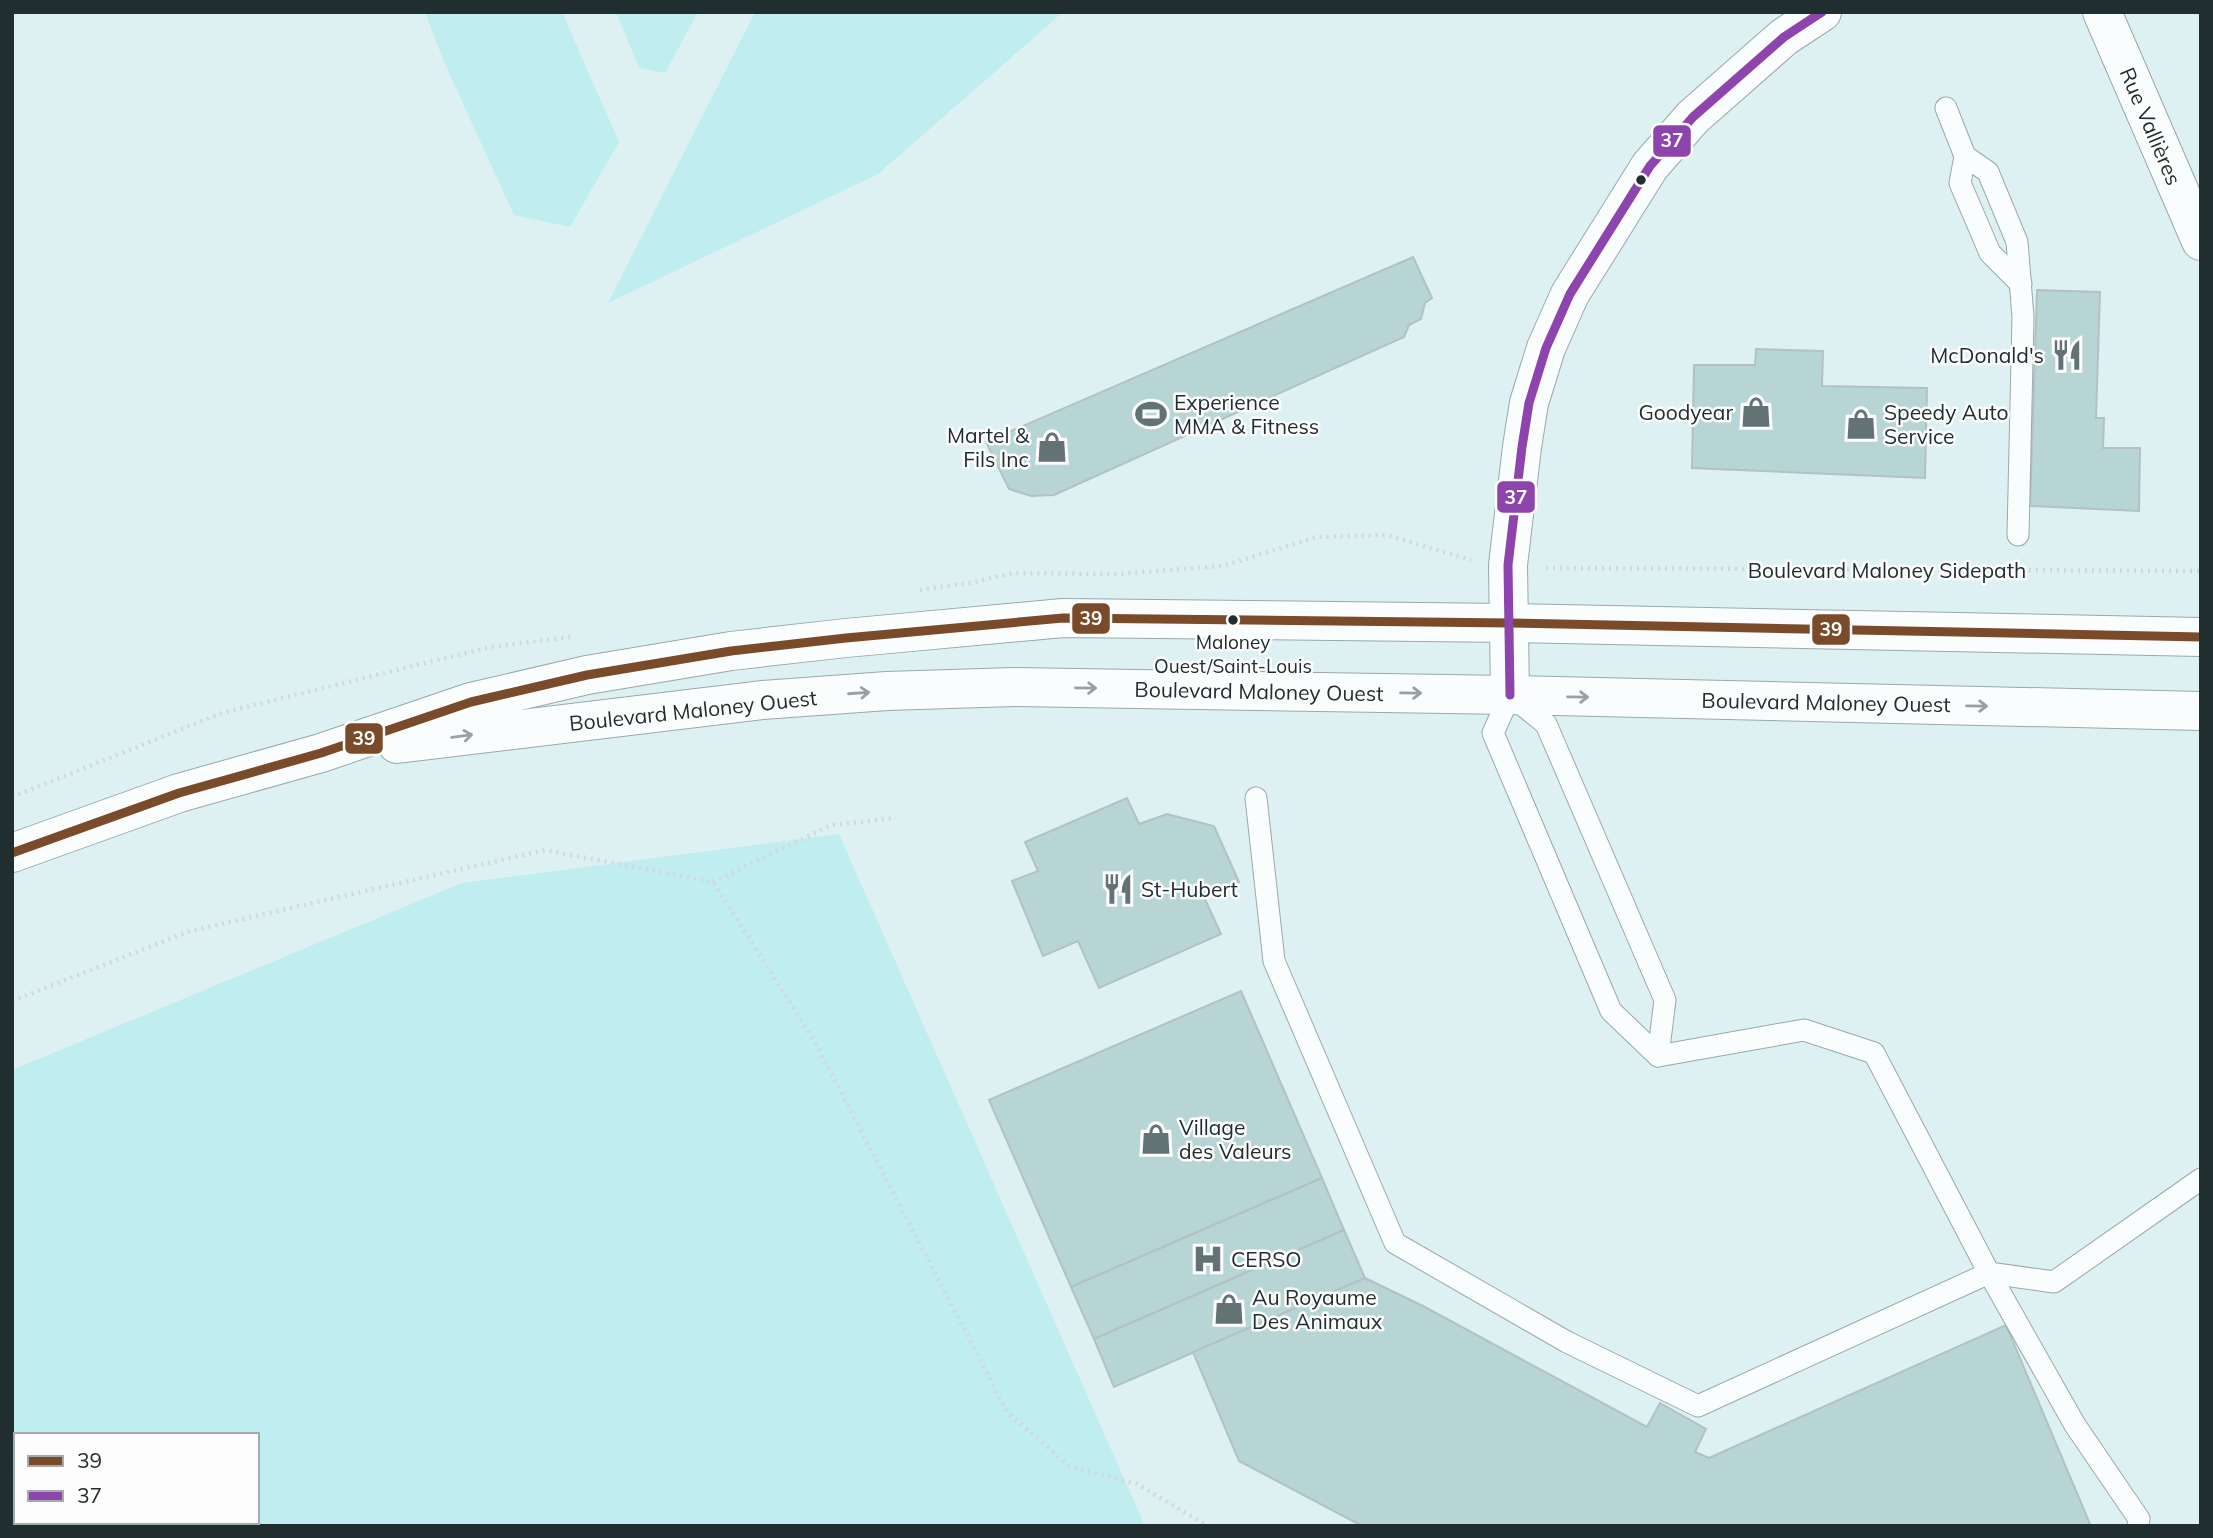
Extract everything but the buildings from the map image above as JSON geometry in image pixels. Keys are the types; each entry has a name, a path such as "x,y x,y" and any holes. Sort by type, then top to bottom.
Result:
{"main road":[{"path":"1510,695 1508,565 1513,505 1529,403 1546,348 1570,294 1650,166 1693,117 1779,42 1822,12"},
{"name":"Rue Vallières","path":"2102,12 2201,241"},
{"name":"Boulevard Maloney Ouest","path":"12,853 178,793 321,753 471,702 587,675 730,651 846,638 1063,618 1509,623 2201,637"},
{"name":"Boulevard Maloney Ouest","path":"321,753 762,700 887,691 1014,687 2201,711"}],"lane":[{"path":"1946,108 1965,156 1960,183 1990,253 2021,284"},
{"path":"1965,156 1988,172 2017,242 2024,317 2018,535"},
{"path":"1510,695 1546,724 1665,1000 1658,1056 1611,1011 1493,733 1510,695"},
{"path":"1256,798 1274,961 1395,1243 1567,1342 1698,1406 1989,1273 2054,1282 2201,1179"},
{"path":"1658,1056 1804,1030 1874,1053 1989,1273 2075,1425 2139,1519 2138,1526"}],"path":[{"name":"Boulevard Maloney Sidepath","path":"1574,569 2201,571"},
{"path":"12,1001 190,931 545,850 713,882 832,825 896,818"},
{"path":"713,882 815,1042 1007,1412 1069,1466 1137,1484 1208,1526"}],"shaded area":[{"path":"425,12 562,12 619,142 570,227 514,215 444,62"},
{"path":"616,12 698,12 665,73 639,68"},
{"path":"755,12 1063,12 878,174 608,303"},
{"path":"839,834 1145,1526 12,1526 12,1070 462,883"}],"transit line":[{"name":"37","path":"1510,695 1508,565 1522,447 1529,403 1546,348 1570,294 1650,166 1693,117 1784,37 1822,12"},
{"name":"39","path":"12,853 179,793 321,753 471,702 587,675 731,651 846,638 1063,618 1509,623 2201,637"}],"place":[{"name":"McDonald's","path":"2067,355"},
{"name":"Goodyear","path":"1756,412"},
{"name":"Experience MMA & Fitness","path":"1151,414"},
{"name":"Speedy Auto Service","path":"1861,424"},
{"name":"Martel & Fils Inc","path":"1052,447"},
{"name":"Maloney Ouest/Saint-Louis","path":"1233,620"},
{"name":"St-Hubert","path":"1118,889"},
{"name":"Village des Valeurs","path":"1156,1139"},
{"name":"CERSO","path":"1208,1259"},
{"name":"Au Royaume Des Animaux","path":"1229,1309"}]}
